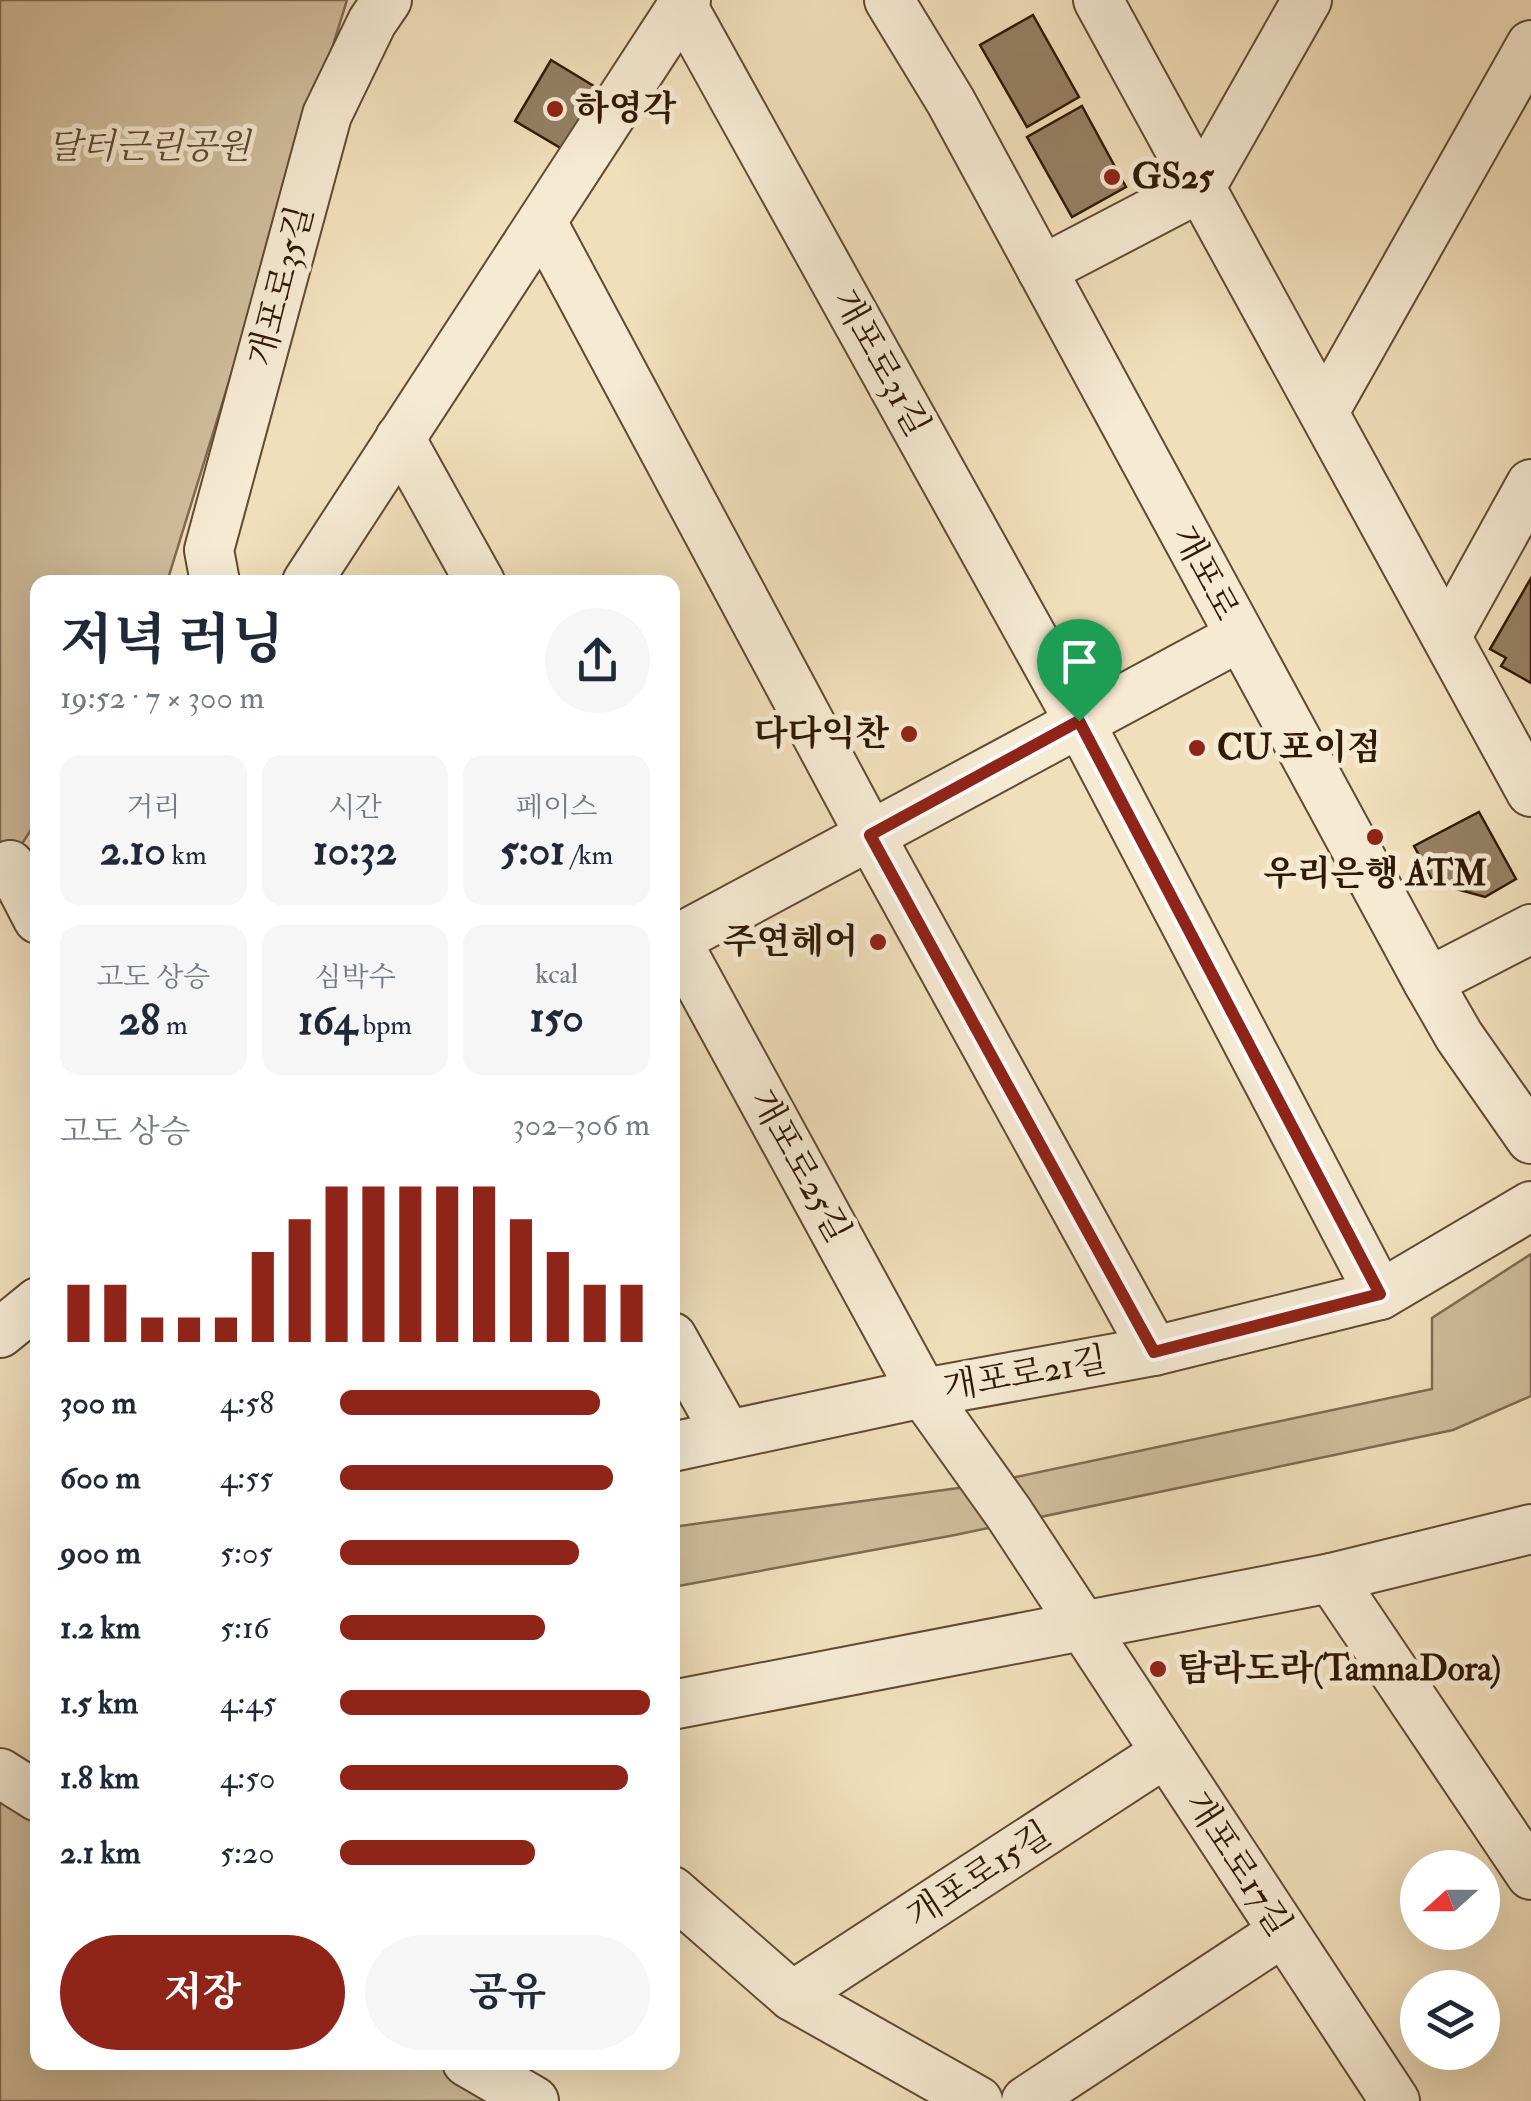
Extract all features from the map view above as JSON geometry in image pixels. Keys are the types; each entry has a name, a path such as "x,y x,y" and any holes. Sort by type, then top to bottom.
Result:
{"street":[{"name":"개포로35길","path":"213,575 210,550 327,115 372,22 388,0"},
{"name":"개포로","path":"889,0 951,102 1428,982 1459,1036 1531,1139"},
{"path":"1098,0 1531,792"},
{"path":"1042,270 1201,187 1306,0"},
{"name":"개포로31길","path":"312,575 684,3 1079,721"},
{"path":"1324,412 1531,45"},
{"path":"542,222 870,835 1154,1352"},
{"path":"400,438 476,575"},
{"path":"1447,636 1531,484"},
{"name":"개포로25길","path":"680,935 1238,636"},
{"path":"1079,721 1380,1294"},
{"path":"16,860 30,898"},
{"path":"1428,982 1531,929"},
{"name":"개포로25길","path":"680,949 923,1393 1008,1512 1082,1626"},
{"name":"개포로21길","path":"680,1444 923,1393 1154,1352 1380,1294 1531,1206"},
{"path":"0,1333 30,1309"},
{"path":"680,1351 727,1435"},
{"path":"680,1703 1331,1578 1531,1530"},
{"path":"1331,1578 1531,1875"},
{"name":"개포로17길","path":"1082,1626 1395,2101"},
{"name":"개포로15길","path":"792,1996 1165,1753"},
{"path":"0,1773 30,1792"},
{"path":"680,1898 792,1996 978,2101"},
{"path":"1026,2101 1283,1932"},
{"path":"481,2070 534,2101"}],"green space":[{"name":"달터근린공원","path":"0,0 347,0 169,575 30,575 30,831 22,844 0,846"},
{"path":"1531,1254 1531,1396 1453,1430 955,1535 680,1586 680,1526 973,1486 1432,1389 1432,1318"},
{"path":"0,1796 30,1815 30,2070 453,2070 504,2101 0,2101"}],"building":[{"path":"1033,15 1079,97 1027,127 980,45"},
{"path":"551,60 602,91 574,156 515,121"},
{"path":"1082,106 1126,187 1072,217 1027,137"},
{"path":"1531,578 1531,683 1501,666 1506,658 1490,649"},
{"path":"1479,812 1516,879 1485,897 1434,883 1414,846"}],"place":[{"name":"하영각","path":"555,109"},
{"name":"GS25","path":"1112,177"},
{"name":"다다익찬","path":"909,734"},
{"name":"CU 포이점","path":"1197,748"},
{"name":"우리은행 ATM","path":"1375,837"},
{"name":"주연헤어","path":"878,942"},
{"name":"탐라도라(TamnaDora)","path":"1158,1669"}],"route":[{"path":"1079,721 1380,1294 1154,1352 870,835 1079,721"}]}
